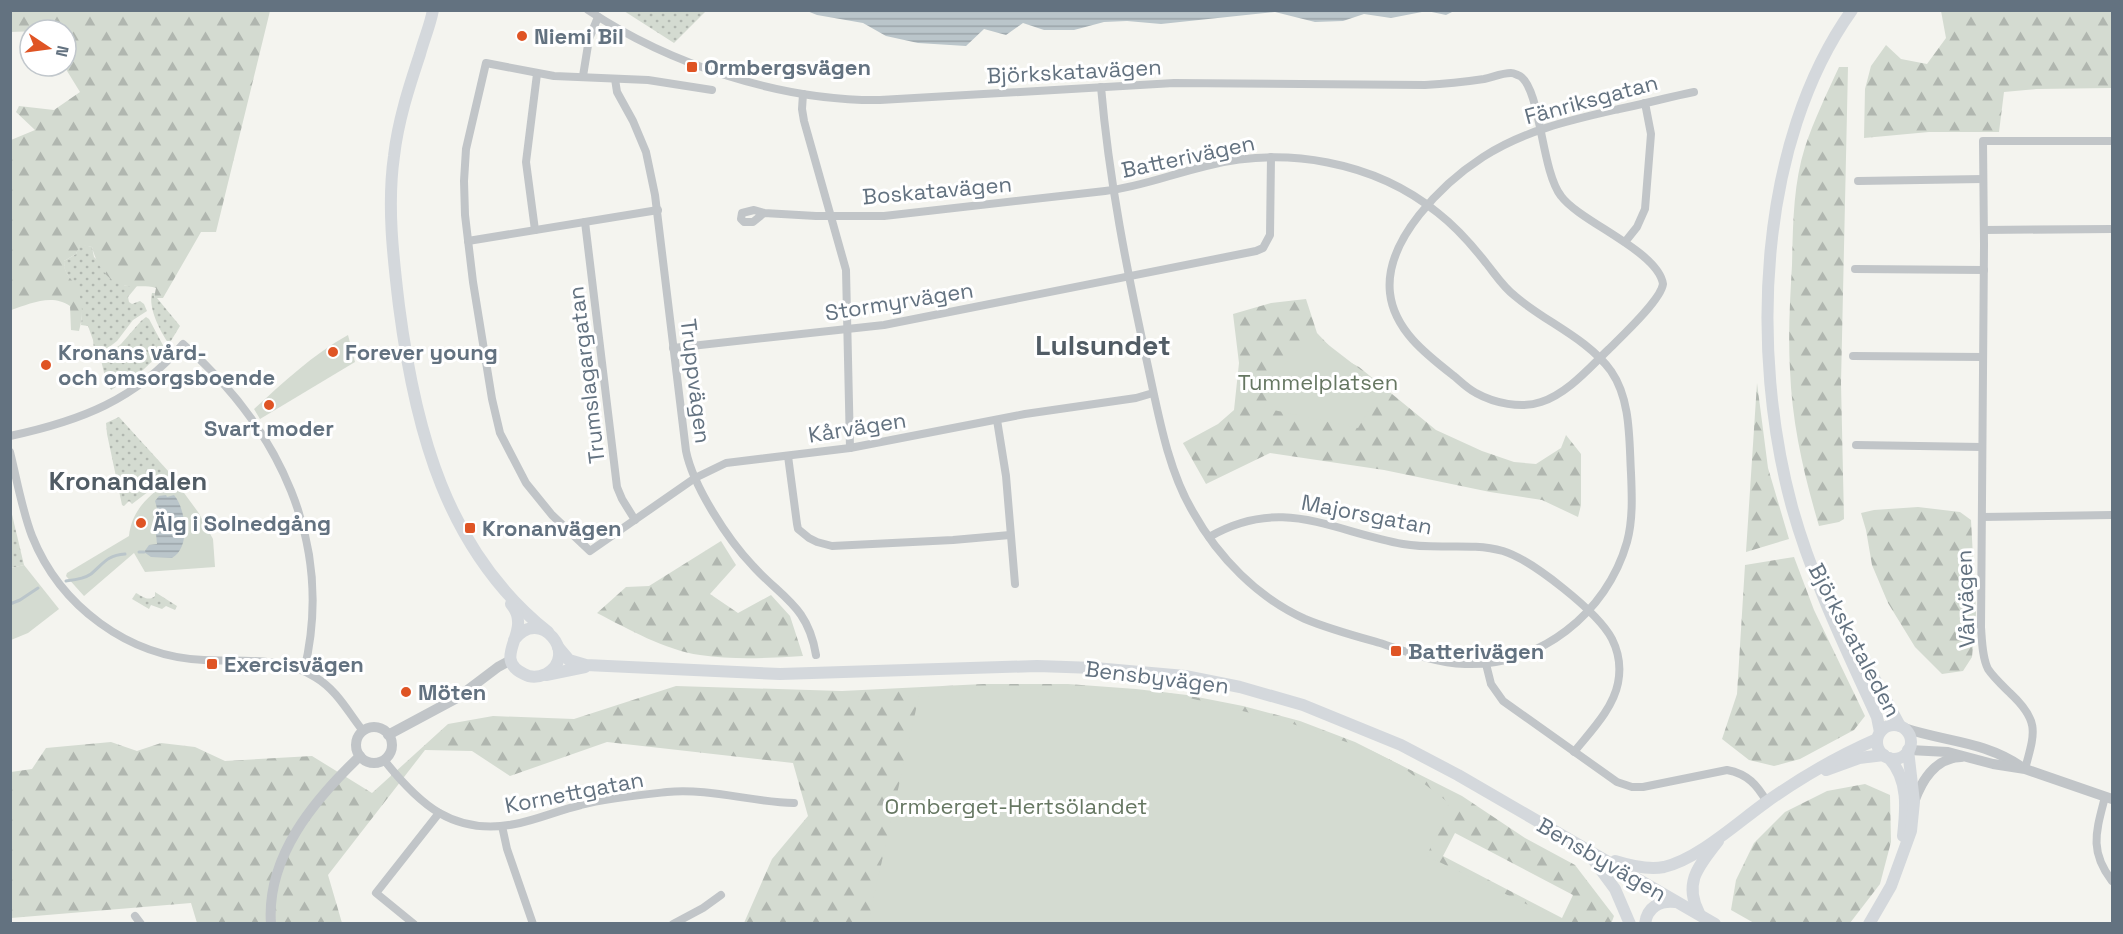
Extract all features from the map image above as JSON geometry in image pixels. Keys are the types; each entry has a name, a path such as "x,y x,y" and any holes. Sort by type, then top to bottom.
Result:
{"main road":[{"path":"421,51 425,10"},
{"path":"432,10 428,31 402,111 391,180 392,230 404,348 417,413 436,470 469,543 503,591 554,638 558,647 555,666 542,676 525,675 511,660 510,651 518,627 518,618 503,591"},
{"name":"Björkskataleden","path":"1852,10 1832,42 1814,78 1795,128 1779,191 1771,254 1768,331 1776,430 1783,473 1809,554 1810,564 1877,717 1878,736"},
{"name":"Björkskataleden","path":"1809,554 1902,727"},
{"path":"514,640 528,629 548,632"},
{"name":"Bensbyvägen","path":"558,647 565,657 575,663 613,666 780,674 1037,666 1095,668 1187,676 1240,687 1303,705 1401,745 1458,775 1715,924"},
{"name":"Bensbyvägen","path":"542,676 585,667 613,666"},
{"path":"1578,845 1630,866 1656,868 1683,860 1724,834 1767,802 1841,755 1878,736 1889,725 1902,727 1910,737 1908,750 1914,802 1911,831 1888,894 1869,924"},
{"path":"1878,736 1877,747 1900,771 1904,787 1903,852"},
{"path":"1816,772 1859,758 1899,758 1908,750"},
{"path":"1699,915 1691,893 1695,875 1700,864 1724,834"},
{"path":"1578,845 1593,859 1615,889 1630,924"},
{"path":"1645,924 1646,916 1654,906 1669,901 1677,902"}],"street":[{"name":"Björkskatavägen","path":"588,10 656,48 706,68 803,94 833,98 880,100 1208,82 1425,86 1466,82 1511,73 1520,76 1529,86 1552,181 1562,197 1573,208 1625,242 1650,263 1661,276"},
{"path":"583,76 589,39 598,17"},
{"path":"658,210 468,241 464,180 466,149 486,63 537,74 648,80 712,90"},
{"path":"535,230 526,162 537,74"},
{"name":"Truppvägen","path":"615,78 617,92 646,152 658,210 686,451 695,478 734,544 754,568 787,597 801,615 816,655"},
{"name":"Batterivägen","path":"1101,87 1113,190 1128,278 1154,393 1178,483 1209,537 1234,568 1276,603 1309,620 1436,660 1462,664 1485,664 1520,656 1573,626 1589,612 1602,596 1618,566 1627,541 1631,516 1629,442 1624,398 1611,371 1599,358 1509,292 1456,230 1427,205 1385,181 1353,169 1303,158 1271,157 1225,162 1113,190"},
{"name":"Fänriksgatan","path":"1661,276 1663,284 1659,295 1599,358 1562,391 1541,402 1517,405 1494,401 1475,393 1441,366 1408,336 1395,313 1390,292 1392,264 1406,234 1427,205 1443,188 1482,158 1540,129 1694,92"},
{"path":"803,94 804,121 846,270 850,448"},
{"path":"1625,242 1637,227 1645,208 1651,134 1645,103"},
{"name":"Vårvägen","path":"2025,769 2033,740 2033,720 2020,702 1987,667 1983,649 1981,617 1983,141 2112,141"},
{"name":"Stormyrvägen","path":"673,348 884,326 1249,253 1263,248 1270,235 1271,157"},
{"path":"1858,181 1983,179"},
{"name":"Boskatavägen","path":"764,213 884,216 1113,190"},
{"name":"Trumslagargatan","path":"585,222 617,487 622,500 635,520"},
{"path":"1984,230 2112,229"},
{"name":"Kårvägen","path":"468,241 492,399 501,433 526,483 552,515 590,551 695,478 719,466 738,460 850,448 1025,414 1136,398 1154,393"},
{"path":"1855,269 1984,270"},
{"path":"10,436 46,428 89,414 120,398 155,373 183,344 213,373 246,412 270,449 294,499 306,534 314,579 313,625 304,671"},
{"path":"1853,356 1983,357"},
{"path":"997,420 1006,476 1015,584"},
{"path":"1856,445 1982,447"},
{"path":"10,452 27,522 40,553 62,587 96,620 130,641 168,655 205,660 274,662 304,671 331,689 341,699 363,731"},
{"path":"788,456 796,524 802,532 817,542 840,547 1011,534"},
{"name":"Vårvägen","path":"1982,517 2112,515"},
{"name":"Majorsgatan","path":"1209,537 1230,526 1250,521 1288,517 1317,520 1413,546 1474,547 1509,553 1559,585 1606,629 1614,642 1620,674 1613,698 1575,752"},
{"path":"388,735 457,698 511,660"},
{"path":"1485,664 1491,684 1503,701 1617,782 1636,788 1727,770 1753,781 1767,802"},
{"path":"1902,727 1992,750 2025,769"},
{"path":"374,728 388,735 391,746 384,760 373,763 365,761 360,756 356,748 356,741 363,731 374,728"},
{"path":"1908,750 1938,751 2025,769 2109,798 2097,836 2097,855 2112,882"},
{"path":"271,924 272,894 279,864 286,848 309,814 360,756"},
{"path":"1914,802 1924,779 1939,764 1953,757 1968,757"},
{"name":"Kornettgatan","path":"384,760 418,799 439,813 469,824 502,826 590,803 668,792 704,792 757,801 794,803"},
{"path":"414,924 376,893 439,813"},
{"path":"502,826 507,849 533,924"},
{"path":"673,924 703,908 721,895"},
{"path":"135,916 141,924"}],"green space":[{"path":"11,10 270,11 216,232 201,232 163,298 154,298 156,288 121,285 115,282 100,267 92,247 80,245 76,254 64,261 66,271 81,300 82,318 79,331 71,330 70,306 63,302 40,301 11,310 11,140 35,130 16,112 19,106 54,110 80,92 71,78 78,78 78,18 18,18 18,32 11,32"},
{"path":"624,10 706,11 674,43"},
{"path":"1941,11 2112,11 2112,88 2036,89 2004,92 1999,132 1929,132 1864,138 1865,89 1871,66 1886,45 1901,59 1927,64 1946,38"},
{"path":"1839,67 1848,67 1841,383 1844,519 1819,526 1808,488 1791,390 1789,331 1793,221 1798,176 1805,147"},
{"path":"80,244 92,247 94,257 125,286 137,286 128,297 129,302 132,304 140,301 147,311 133,320 117,341 95,358 93,340 88,326 81,325 81,309 77,293 64,265 64,261 76,254"},
{"path":"152,293 155,293 154,297 180,326 169,344 153,312"},
{"path":"1306,299 1317,333 1340,357 1359,367 1436,430 1482,451 1514,462 1536,464 1561,448 1566,435 1581,454 1581,505 1578,517 1542,500 1490,492 1384,470 1270,453 1206,484 1183,443 1218,424 1234,410 1239,363 1233,314 1271,303"},
{"path":"146,317 165,349 143,370 111,390 106,381 101,360 121,344"},
{"name":"Tummelplatsen","path":"1313,333 1383,387 1358,428 1264,408 1284,365"},
{"path":"348,335 355,362 260,419 254,409 310,360"},
{"path":"1757,383 1768,468 1789,539 1746,552"},
{"path":"119,417 169,472 169,476 132,504 129,501 124,506 106,423"},
{"path":"170,480 176,482 198,512 213,539 215,567 145,572 134,553 84,596 66,576 67,573 129,536 134,518 143,504"},
{"path":"10,506 24,565 11,568 10,568"},
{"path":"1918,507 1960,512 1971,520 1976,613 1972,657 1963,671 1942,674 1915,647 1888,603 1872,565 1861,513"},
{"path":"721,541 736,565 710,594 738,613 771,595 790,616 803,656 739,658 700,655 674,649 647,638 597,613 626,587 649,586"},
{"path":"1794,557 1814,610 1865,716 1854,730 1800,759 1774,766 1749,760 1722,739 1737,694 1745,565"},
{"path":"24,565 59,609 28,633 11,640 11,568"},
{"path":"155,592 177,606 175,610 166,606 162,609 151,605 149,609 132,599 136,593 150,598 155,596"},
{"path":"983,684 1068,684 1187,695 1243,706 1300,721 1355,742 1462,796 1525,838 1575,865 1614,916 1611,924 744,923 772,859 808,816 793,763 607,742 510,776 472,751 425,750 328,875 342,923 197,923 191,903 11,918 11,772 32,769 46,748 111,742 137,751 161,743 195,747 225,761 312,756 372,793 448,724 493,716 574,719 676,686 842,691","holes":["1455,833 1573,895 1562,918 1443,856"]},
{"name":"Ormberget-Hertsölandet","path":"921,687 1169,693 1287,722 1370,750 1400,765 1449,803 1427,856 1565,923 868,923"},
{"path":"1865,784 1890,795 1891,842 1880,884 1850,923 1754,923 1731,910 1736,880 1754,843 1785,812 1827,791"}],"shaded area":[{"path":"807,11 1427,11 1391,18 1364,14 1343,21 1315,22 1275,12 1161,24 1127,21 1104,22 1074,30 1044,30 1023,23 1006,35 984,29 966,46 918,43 886,36 863,23 817,15"},
{"path":"1427,11 1454,11 1446,15"},
{"path":"166,495 167,497 174,495 184,518 182,546 172,558 151,557 144,552 149,545 157,544 155,534 158,518 155,501 159,496"}],"waterway":[{"path":"139,552 144,552"},
{"path":"66,581 85,577 109,558 125,554"},
{"path":"10,604 38,588"}],"place":[{"name":"Niemi Bil","path":"522,36"},
{"name":"Ormbergsvägen","path":"692,67"},
{"name":"Forever young","path":"333,352"},
{"name":"Kronans vård- och omsorgsboende","path":"46,365"},
{"name":"Svart moder","path":"269,405"},
{"name":"Älg i Solnedgång","path":"141,523"},
{"name":"Kronanvägen","path":"470,528"},
{"name":"Batterivägen","path":"1396,651"},
{"name":"Exercisvägen","path":"212,664"},
{"name":"Möten","path":"406,692"}],"district":[{"name":"Lulsundet","path":"1103,345"},
{"name":"Kronandalen","path":"128,481"}]}
